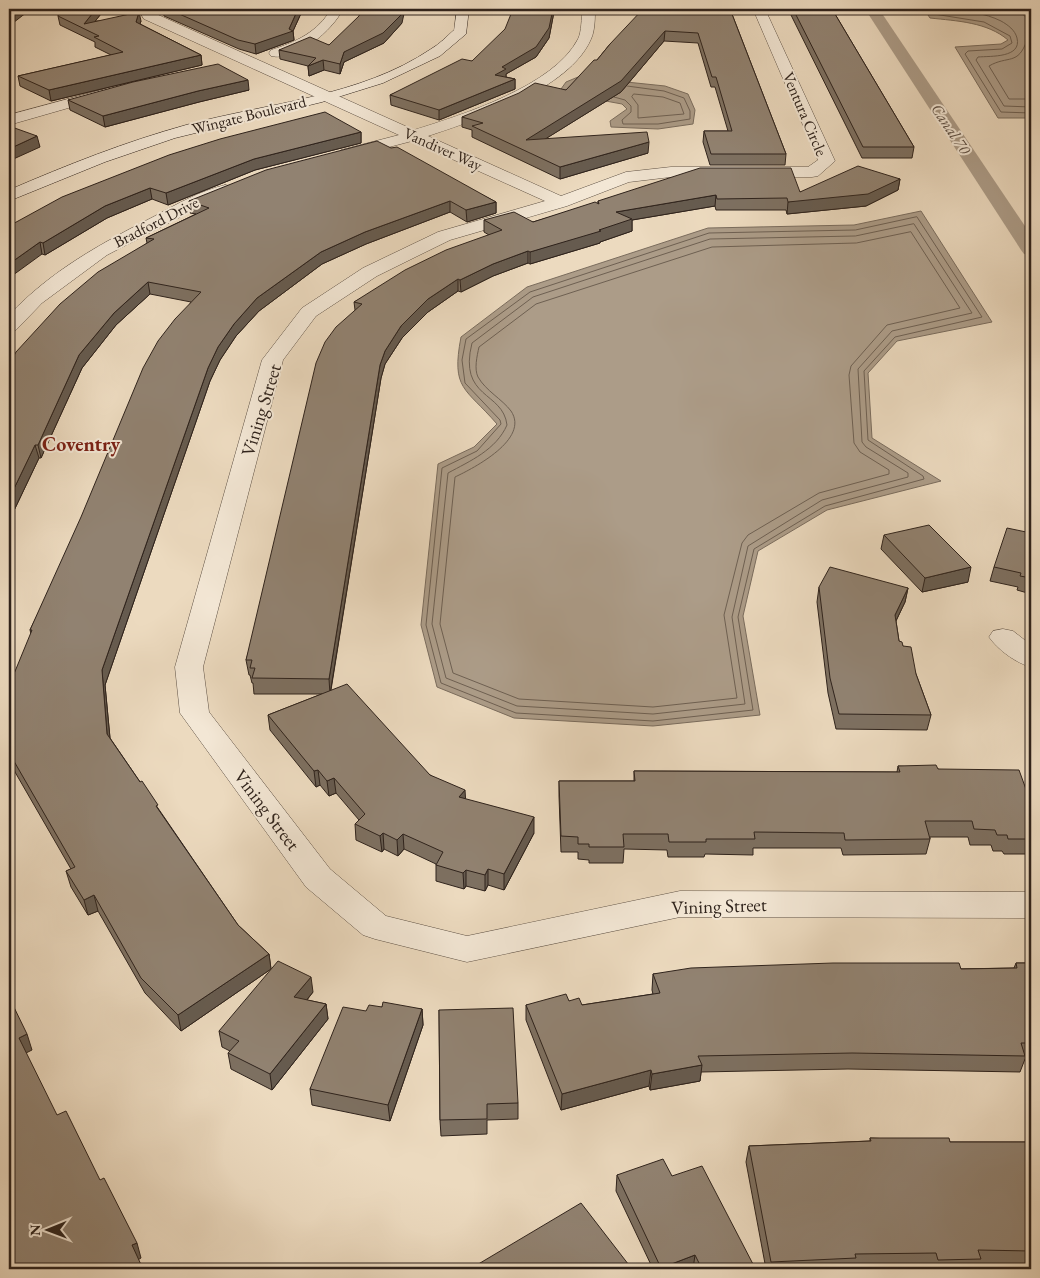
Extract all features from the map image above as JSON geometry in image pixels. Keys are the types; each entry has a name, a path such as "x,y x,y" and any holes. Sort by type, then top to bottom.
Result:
{"street":[{"name":"Vandiver Way","path":"144,9 149,16 561,202"},
{"path":"224,66 251,61 281,52 322,31 333,18 337,9"},
{"name":"Wingate Boulevard","path":"9,196 69,169 192,128 326,96 392,75 436,52 461,31 463,9"},
{"path":"327,158 413,136 479,114 520,95 555,73 582,46 590,20 589,9"},
{"name":"Ventura Circle","path":"561,202 626,177 671,172 812,172 827,161 759,9"},
{"path":"9,120 124,88"},
{"path":"9,110 24,115"},
{"name":"Bradford Drive","path":"9,326 35,299 100,251 203,198 244,183"},
{"name":"Vining Street","path":"561,202 444,236 370,272 310,312 273,360 189,667 195,713 318,878 375,926 466,949 680,904 1031,905"},
{"path":"1003,637 1031,658"}],"water":[{"path":"924,9 1018,9 1031,23 1031,118 998,118 955,47 1001,44 1008,40 991,29 981,26 930,18"},
{"path":"578,77 665,86 688,94 695,110 693,124 658,129 611,127 610,121 627,109 622,104 589,98 561,89 566,82"},
{"path":"921,211 992,322 897,341 868,373 872,438 941,481 827,510 758,551 743,616 760,715 653,726 514,718 437,687 421,625 438,464 474,447 497,424 463,386 458,368 461,337 527,287 708,228 854,225"}],"building":[{"path":"9,9 17,9 9,15"},
{"path":"61,9 96,9 84,24 139,12 136,22 201,55 49,90 18,76 123,52 94,37 99,36 58,16"},
{"path":"168,9 298,9 289,29 293,31 255,44 238,40"},
{"path":"362,9 403,9 402,14 383,33 344,52 340,64 323,60 308,66 316,58 279,50 310,37 329,45 359,16"},
{"path":"513,9 553,9 549,28 536,47 502,67 506,69 495,75 515,79 439,110 390,95 462,59 472,61 505,29"},
{"path":"643,9 730,9 786,154 711,154 704,131 732,131 716,77 712,77 698,33 665,31 621,81 526,140 647,132 649,142 560,167 472,126 483,123 462,117 519,93 535,83 566,90 594,60 597,60"},
{"path":"793,9 832,9 914,147 863,147"},
{"path":"218,64 248,80 103,116 68,100 133,82"},
{"path":"325,112 361,132 254,159 166,193 150,188 105,206 43,243 40,242 9,264 9,226 62,197 169,155 220,139"},
{"path":"9,126 37,136 9,149"},
{"path":"377,141 391,148 397,147 496,202 466,210 450,201 365,232 321,252 257,298 234,324 218,347 208,368 102,670 107,734 140,782 142,781 158,805 156,806 238,925 269,954 178,1015 141,978 94,895 84,900 66,871 75,867 11,756 9,686 32,630 30,630 81,517 143,368 158,341 175,319 201,292 148,282 114,313 79,355 38,445 35,445 9,499 9,365 16,352 60,304 98,272 154,239 146,238 209,208 189,201 266,170"},
{"path":"858,166 900,179 868,194 788,202 787,198 717,199 716,195 616,212 632,219 599,230 601,231 528,251 493,264 460,280 458,279 428,299 401,326 385,351 380,365 329,679 252,678 255,668 250,668 252,660 246,660 316,363 325,342 336,327 362,304 354,302 405,270 446,250 502,230 484,220 514,212 533,222 595,202 599,204 598,201 700,168 791,168 800,192"},
{"path":"929,525 971,567 925,578 884,535"},
{"path":"1007,528 1031,533 1031,578 1020,576 1021,573 994,567"},
{"path":"830,567 908,588 895,615 899,641 902,642 903,646 911,647 916,674 931,715 839,714 830,678 819,587"},
{"path":"347,684 430,775 465,790 459,797 534,817 504,874 488,869 485,875 466,870 463,873 436,865 443,852 403,834 397,840 383,833 380,836 355,824 365,814 334,778 327,781 318,770 314,771 268,715"},
{"path":"936,765 938,769 1019,770 1031,803 1031,839 1008,839 1007,835 997,835 995,830 974,829 972,821 925,821 930,839 845,840 844,833 754,832 755,839 706,839 706,842 669,842 668,834 623,834 624,847 589,847 589,844 578,844 578,837 561,836 559,781 635,781 634,771 900,772 898,766"},
{"path":"278,961 311,977 294,997 326,1004 270,1074 228,1053 239,1041 219,1031"},
{"path":"833,963 959,963 961,969 1017,968 1016,963 1031,963 1031,1043 1021,1043 1025,1056 852,1053 698,1056 702,1065 652,1074 651,1070 562,1094 526,1005 566,994 569,1001 579,998 582,1005 660,993 653,974 691,968"},
{"path":"9,997 27,1034 19,1038 57,1115 66,1111 100,1180 104,1178 137,1243 132,1245 143,1269 9,1269"},
{"path":"383,1002 422,1009 388,1105 310,1089 343,1007 366,1011 369,1005 382,1007"},
{"path":"513,1008 518,1103 487,1104 487,1119 440,1120 439,1010"},
{"path":"870,1138 949,1138 950,1142 1031,1142 1031,1251 978,1250 981,1259 938,1260 936,1253 855,1254 856,1258 771,1262 749,1146 871,1141"},
{"path":"663,1159 672,1176 702,1166 754,1266 745,1269 702,1269 695,1255 661,1268 617,1175"},
{"path":"581,1203 632,1269 470,1269"}],"waterway":[{"name":"Canal 70","path":"872,9 1031,250"}],"district":[{"name":"Coventry","path":"81,444"}]}
